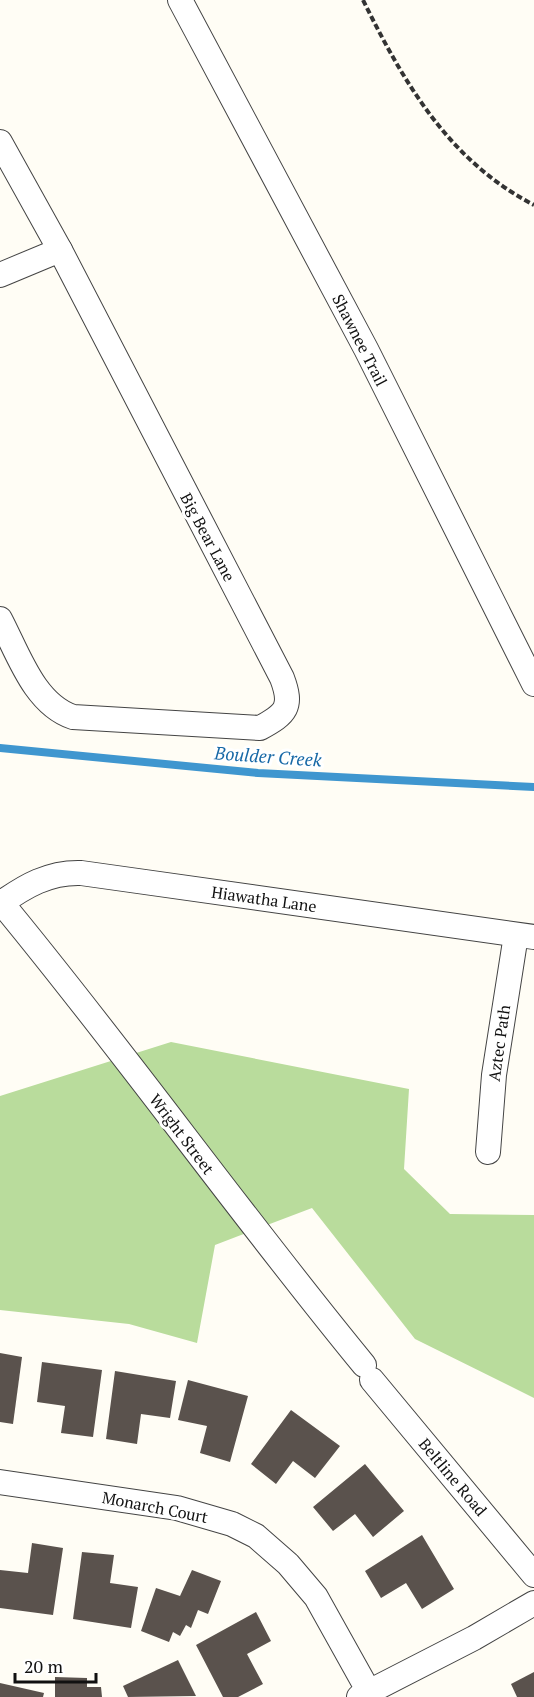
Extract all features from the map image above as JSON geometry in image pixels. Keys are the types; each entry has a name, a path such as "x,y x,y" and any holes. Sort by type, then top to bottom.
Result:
{"street":[{"name":"Shawnee Trail","path":"180,0 366,349 534,684"},
{"name":"Big Bear Lane","path":"0,142 60,250 282,678 287,692 288,706 282,715 260,728 73,717 62,714 44,699 0,619"},
{"path":"0,275 60,250"},
{"name":"Hiawatha Lane","path":"0,902 52,876 81,873 525,936"},
{"name":"Wright Street","path":"0,902 368,1372"},
{"name":"Aztec Path","path":"488,1152 494,1075 525,936"},
{"name":"Beltline Road","path":"368,1372 534,1575"},
{"name":"Monarch Court","path":"0,1482 177,1508 232,1524 256,1536 288,1564 316,1597 364,1694"},
{"path":"364,1694 474,1638 534,1603"}],"path":[{"path":"363,0 399,68 427,112 489,179 534,205"}],"green space":[{"path":"171,1042 409,1089 404,1169 450,1214 534,1215 534,1398 415,1339 312,1208 215,1245 197,1343 129,1324 0,1310 0,1096"}],"building":[{"path":"0,1353 22,1357 13,1424 0,1422"},
{"path":"42,1362 102,1370 93,1437 61,1433 65,1406 37,1402"},
{"path":"115,1371 176,1381 170,1418 141,1414 137,1444 106,1439"},
{"path":"188,1380 248,1396 230,1462 200,1453 207,1426 178,1420"},
{"path":"291,1410 340,1446 315,1478 293,1461 276,1484 251,1464"},
{"path":"365,1464 404,1511 373,1537 355,1514 333,1531 313,1507"},
{"path":"422,1535 454,1589 422,1609 406,1583 381,1598 365,1571"},
{"path":"32,1543 63,1548 53,1615 0,1608 0,1570 28,1573"},
{"path":"82,1552 114,1555 110,1583 138,1587 131,1628 73,1619"},
{"path":"192,1570 221,1581 208,1614 198,1610 191,1628 186,1625 180,1636 173,1632 169,1642 141,1631 156,1588 180,1596"},
{"path":"256,1612 271,1641 247,1654 263,1684 238,1697 223,1697 196,1645"},
{"path":"178,1660 196,1696 128,1697 123,1686"},
{"path":"534,1672 534,1697 517,1697 511,1684"},
{"path":"55,1677 87,1678 87,1687 101,1687 102,1697 55,1697"},
{"path":"0,1683 44,1693 43,1697 0,1697"}],"waterway":[{"name":"Boulder Creek","path":"0,748 258,773 534,787"}]}
